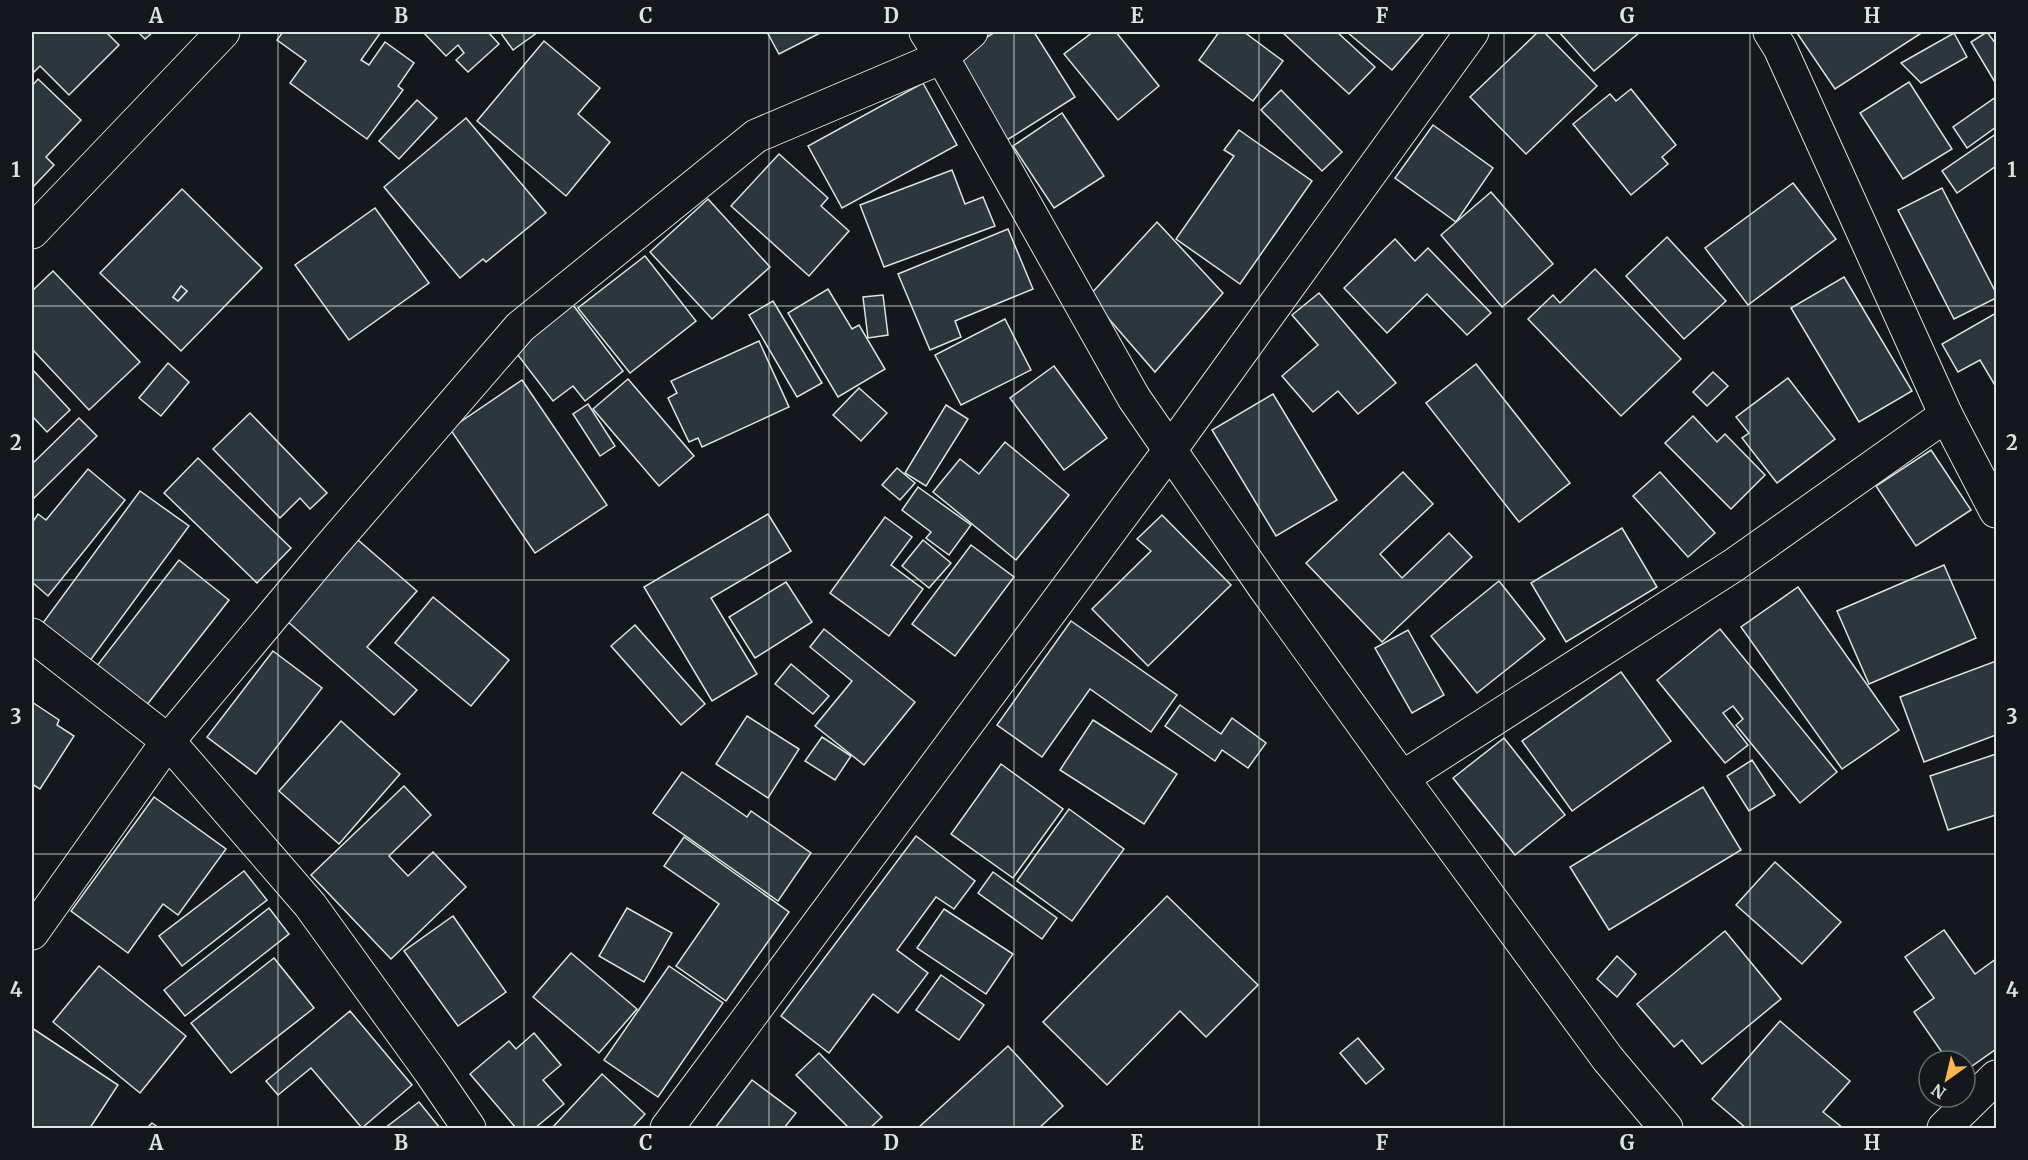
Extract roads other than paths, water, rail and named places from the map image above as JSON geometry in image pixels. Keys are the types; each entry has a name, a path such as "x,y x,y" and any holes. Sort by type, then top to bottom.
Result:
{"street":[{"path":"32,232 223,32"},
{"path":"32,933 168,741 331,546 520,327 756,136 934,44 971,32"},
{"path":"667,1128 1170,450 1472,32"},
{"path":"1770,32 1780,48 1946,415 1996,511"},
{"path":"934,44 1134,398 1265,588 1402,778 1608,1059 1666,1128"},
{"path":"1402,778 1734,565 1946,415"},
{"path":"32,635 168,741 310,905 469,1128"},
{"path":"1944,1128 1996,1077"}]}
